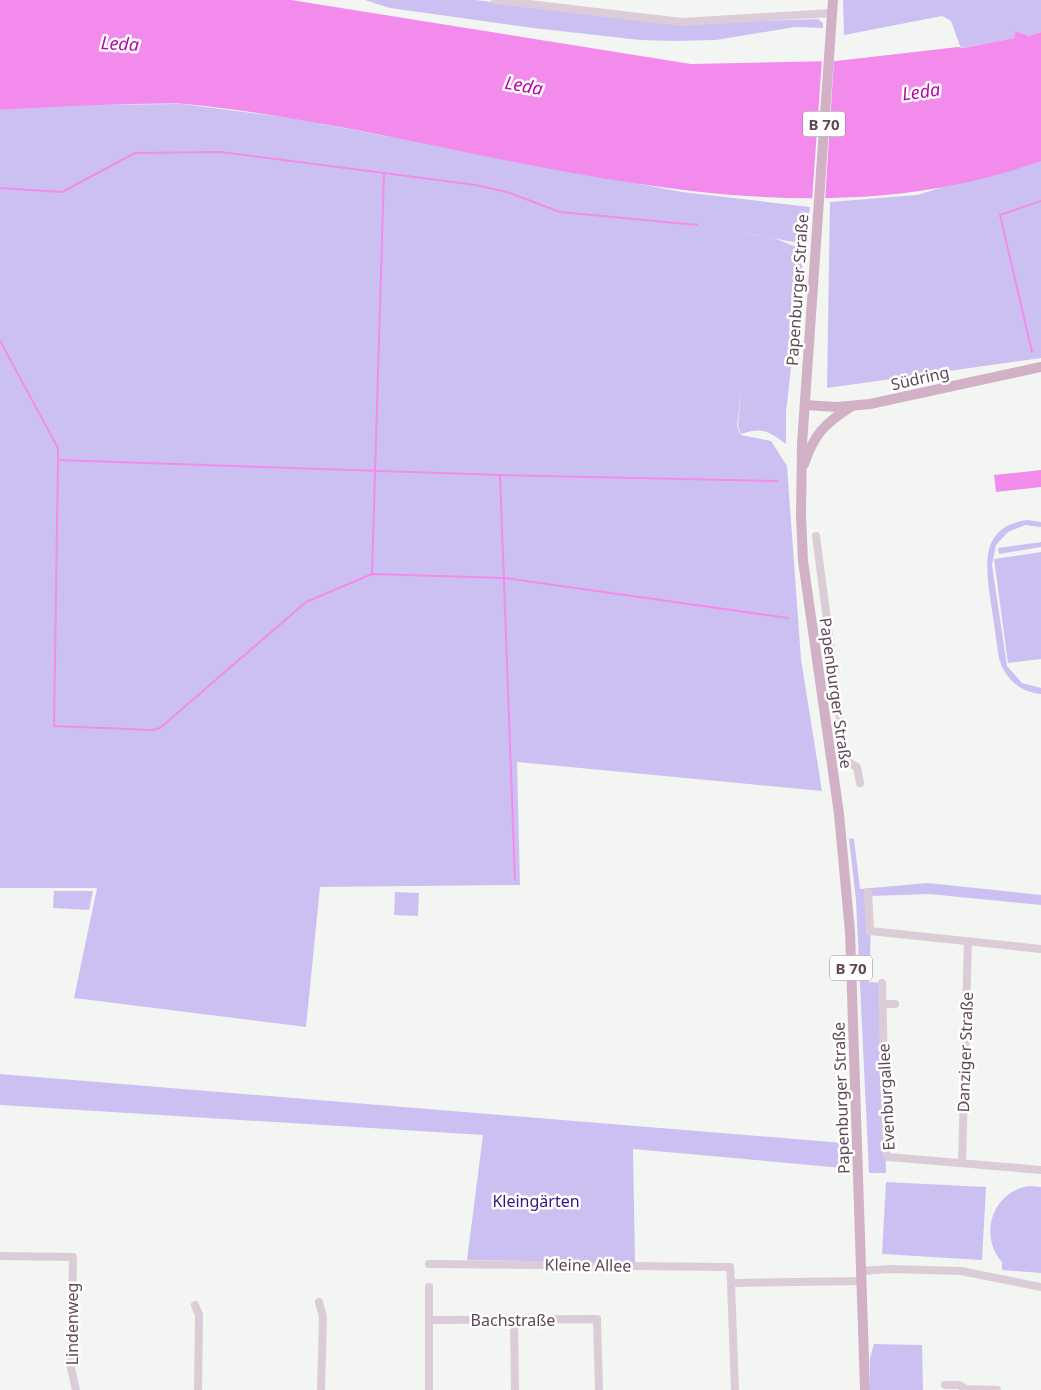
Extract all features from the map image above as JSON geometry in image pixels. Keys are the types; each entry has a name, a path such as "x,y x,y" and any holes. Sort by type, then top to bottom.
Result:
{"main road":[{"name":"Papenburger Straße","path":"833,0 801,473 804,561 839,814 850,932 865,1390"},
{"name":"Südring","path":"805,405 853,406 892,400 1041,367"},
{"path":"801,473 812,440 818,432 853,406"}],"street":[{"path":"495,0 682,22 832,13"},
{"path":"816,536 845,757 848,762 857,768 860,783"},
{"path":"868,892 870,931 1041,949"},
{"name":"Danziger Straße","path":"962,1163 968,942"},
{"name":"Evenburgallee","path":"882,983 887,1155 894,1159 1041,1170"},
{"path":"882,1004 895,1004"},
{"name":"Lindenweg","path":"0,1256 73,1257 71,1368 76,1390"},
{"name":"Kleine Allee","path":"428,1264 730,1267 731,1283"},
{"path":"735,1390 731,1283 861,1276 890,1269 961,1271 1041,1287"},
{"path":"429,1287 429,1390"},
{"path":"319,1302 323,1317 321,1390"},
{"path":"195,1305 199,1315 198,1390"},
{"name":"Bachstraße","path":"430,1320 597,1319 599,1390"},
{"path":"514,1320 515,1390"},
{"path":"945,1385 959,1385 966,1389 997,1390"}],"green space":[{"path":"365,0 475,0 673,24 818,19 823,23 823,28 795,27 716,40 640,40 533,28 390,8"},
{"path":"843,0 1041,0 1041,32 1029,36 1015,31 1014,38 964,48 960,46 951,21 942,16 844,35"},
{"path":"182,104 291,118 682,192 810,207 805,244 723,229 776,239 804,250 786,412 786,444 770,433 755,431 741,434 738,426 741,391 737,426 741,435 771,441 787,466 801,659 822,791 517,762 520,885 320,887 306,1027 74,998 97,888 0,888 0,110 68,105"},
{"path":"1041,157 1041,358 827,388 830,202 917,195"},
{"path":"1027,520 1041,522 1041,527 1025,525 1008,532 996,545 992,565 1007,666 1022,683 1041,688 1041,694 1033,693 1014,683 1001,665 989,590 987,563 993,540 1000,531 1011,524"},
{"path":"1041,542 1041,547 999,554 998,548"},
{"path":"1041,552 1041,659 1008,663 994,559"},
{"path":"849,838 854,839 860,889 928,883 1041,895 1041,905 929,894 872,896 869,982 882,983 886,1173 869,1173 856,900"},
{"path":"54,891 93,891 89,910 53,908"},
{"path":"395,892 419,893 418,916 394,915"},
{"name":"Kleingärten","path":"0,1074 843,1143 843,1168 633,1149 635,1263 467,1260 483,1135 0,1105"},
{"path":"886,1182 986,1187 982,1260 882,1254"},
{"path":"1029,1186 1041,1187 1041,1273 1002,1270 1002,1262 995,1251 991,1239 993,1216 998,1205 1006,1196"},
{"path":"874,1344 922,1345 923,1390 870,1390 870,1358"}],"water":[{"name":"Leda","path":"0,0 291,0 691,64 836,61 958,47 964,48 1014,38 1015,31 1029,36 1041,32 1041,161 936,188 829,198 722,194 614,180 291,118 185,104 99,105 0,110"},
{"path":"1041,470 1041,487 996,492 994,475"}],"pier":[{"path":"822,59 834,59 825,202 812,201"}],"waterway":[{"path":"0,188 62,192 135,153 221,152 384,173"},
{"path":"372,574 384,173 476,185 507,192 560,212 697,225"},
{"path":"1032,352 1000,215 1041,201"},
{"path":"0,341 58,448 58,460 500,475 515,880"},
{"path":"58,460 54,726 152,730 160,728 306,602 372,574 504,578 788,618"},
{"path":"500,475 778,481"}]}
